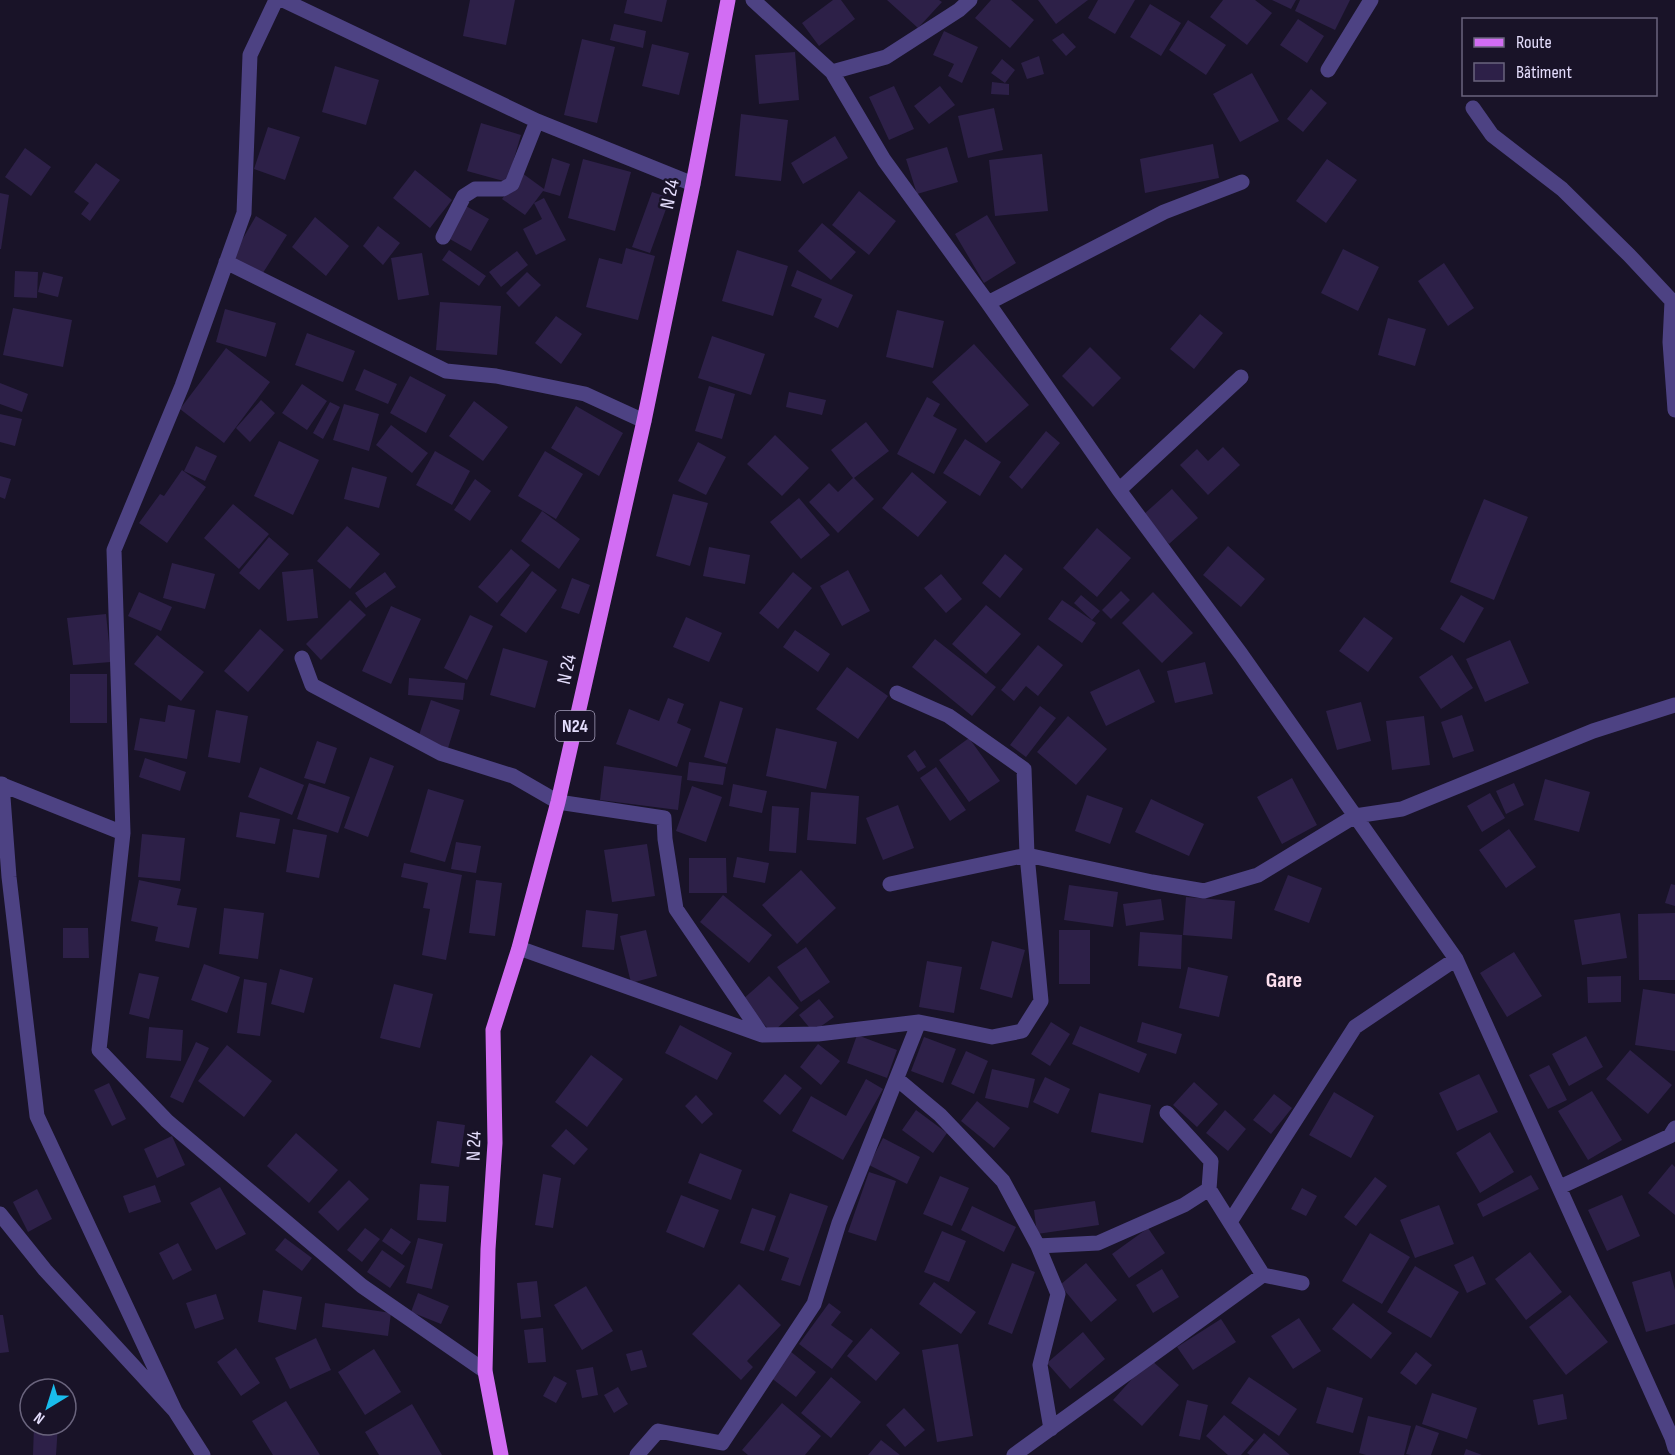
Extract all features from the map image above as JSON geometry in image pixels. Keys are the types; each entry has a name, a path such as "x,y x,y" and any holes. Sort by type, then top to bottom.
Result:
{"main road":[{"name":"N 24","path":"501,1455 485,1371 488,1249 495,1143 493,1030 519,948 558,802 644,422 728,0"}],"street":[{"path":"276,0 250,55 244,213 182,386 114,550 123,833 99,1050 167,1121 362,1286 485,1371"},
{"path":"283,0 537,121 693,184"},
{"path":"753,0 832,72 884,160 1119,490 1241,654 1456,959 1675,1448"},
{"path":"832,72 886,57 959,10 970,0"},
{"path":"1328,70 1371,0"},
{"path":"1473,108 1492,135 1562,189 1673,302 1670,342 1675,410"},
{"path":"443,237 464,196 475,189 503,189 512,184 537,121"},
{"path":"988,303 1164,212 1242,182"},
{"path":"226,262 446,371 496,376 585,394 644,422"},
{"path":"1119,490 1240,377"},
{"path":"302,658 312,685 440,753 513,776 558,802 664,818 676,909 762,1035"},
{"path":"519,948 762,1035 818,1034 919,1022 992,1037 1022,1031 1041,1001 1027,855 1024,769 949,716 897,693"},
{"path":"890,884 1027,855 1204,891 1258,875 1355,816 1402,809 1593,731 1675,705"},
{"path":"123,833 1,784 9,877 37,1116 175,1411 203,1455"},
{"path":"1230,1222 1355,1027 1456,959"},
{"path":"637,1455 658,1431 722,1443 814,1304 839,1223 919,1022"},
{"path":"897,1079 940,1114 1003,1181 1038,1246 1058,1294 1040,1365 1051,1429"},
{"path":"1167,1113 1212,1161 1209,1189 1263,1275"},
{"path":"1560,1187 1670,1136 1675,1128"},
{"path":"1038,1246 1098,1243 1184,1205 1209,1189"},
{"path":"0,1214 45,1270 175,1411"},
{"path":"1014,1455 1263,1275 1302,1282"}],"building":[{"path":"470,0 515,0 506,45 463,36"},
{"path":"627,0 667,0 662,22 624,13"},
{"path":"833,0 841,0 855,19 819,46 802,23"},
{"path":"887,0 939,0 942,2 918,28"},
{"path":"991,0 1011,0 1034,20 1010,48 975,18"},
{"path":"1038,0 1088,0 1056,24"},
{"path":"1098,0 1135,0 1115,34 1088,18"},
{"path":"1223,0 1255,0 1272,13 1247,45 1210,17"},
{"path":"1272,0 1296,0 1291,9"},
{"path":"1300,0 1350,0 1335,30 1295,11"},
{"path":"1150,4 1181,23 1161,56 1130,37"},
{"path":"1298,19 1324,36 1307,63 1280,45"},
{"path":"1188,20 1226,45 1206,75 1169,50"},
{"path":"614,24 646,31 643,48 610,40"},
{"path":"944,31 978,47 962,83 948,76 954,64 933,55"},
{"path":"1063,33 1076,47 1066,56 1052,40"},
{"path":"582,39 615,47 597,123 564,115"},
{"path":"652,44 689,53 679,95 642,86"},
{"path":"795,52 799,100 759,104 755,55"},
{"path":"1039,56 1044,74 1027,79 1021,63"},
{"path":"1002,59 1015,70 1005,83 991,73"},
{"path":"335,66 379,80 366,125 322,112"},
{"path":"1252,73 1279,121 1240,142 1213,94"},
{"path":"992,82 1009,84 1009,95 991,94"},
{"path":"894,86 914,129 889,140 869,97"},
{"path":"940,86 955,105 929,124 914,106"},
{"path":"1311,89 1327,103 1303,132 1287,119"},
{"path":"994,108 1003,150 968,158 958,116"},
{"path":"741,114 788,120 781,181 735,176"},
{"path":"481,123 521,135 507,182 467,171"},
{"path":"268,127 300,137 285,180 254,169"},
{"path":"835,136 848,158 803,184 791,163"},
{"path":"1213,144 1219,178 1145,193 1140,159"},
{"path":"947,147 958,182 917,194 906,159"},
{"path":"25,148 51,167 31,196 5,177"},
{"path":"1042,154 1048,211 995,216 989,160"},
{"path":"552,158 570,164 560,196 543,191 525,215 502,199 522,173 544,189"},
{"path":"583,159 631,172 615,231 568,218"},
{"path":"1327,159 1357,180 1326,223 1296,201"},
{"path":"96,163 120,180 90,221 81,214 89,203 74,192"},
{"path":"415,170 452,200 430,228 393,198"},
{"path":"859,191 896,221 869,255 832,225"},
{"path":"652,192 670,198 650,253 632,247"},
{"path":"0,193 9,195 1,249 0,249"},
{"path":"544,198 566,240 536,255 523,229 542,219 534,203"},
{"path":"466,206 489,219 471,251 448,238"},
{"path":"987,215 1016,263 984,283 955,234"},
{"path":"256,216 287,235 261,276 231,259"},
{"path":"315,217 349,246 326,276 292,247"},
{"path":"822,223 856,252 831,280 798,251"},
{"path":"378,226 400,243 383,265 363,246"},
{"path":"626,248 655,256 638,320 586,307 599,258 622,264"},
{"path":"1343,249 1379,267 1358,311 1321,293"},
{"path":"449,250 486,276 479,286 442,260"},
{"path":"737,250 788,266 773,316 722,301"},
{"path":"517,251 528,265 501,287 489,272"},
{"path":"422,253 429,295 398,300 391,258"},
{"path":"1444,263 1474,308 1448,326 1418,281"},
{"path":"797,270 853,295 838,328 814,317 822,299 791,286"},
{"path":"15,271 38,272 37,298 14,297"},
{"path":"43,272 63,277 58,297 38,292"},
{"path":"527,272 541,285 519,307 506,293"},
{"path":"440,302 501,306 497,355 436,350"},
{"path":"13,308 72,320 63,367 3,355"},
{"path":"225,309 276,323 266,357 216,342"},
{"path":"897,310 944,321 933,368 886,357"},
{"path":"1200,314 1223,333 1194,369 1170,349"},
{"path":"556,316 582,334 561,364 535,343"},
{"path":"1388,318 1426,329 1415,366 1378,355"},
{"path":"307,333 355,351 343,382 295,365"},
{"path":"712,336 765,354 751,395 698,378"},
{"path":"974,344 1029,405 986,443 932,382"},
{"path":"1090,347 1121,378 1093,407 1062,376"},
{"path":"226,348 270,382 224,443 180,409"},
{"path":"364,369 397,384 388,404 355,390"},
{"path":"410,376 446,395 426,433 390,413"},
{"path":"0,383 28,394 22,412 0,404"},
{"path":"302,384 327,401 307,430 282,413"},
{"path":"709,386 735,394 722,439 695,431"},
{"path":"789,392 826,400 822,415 786,407"},
{"path":"927,397 940,404 933,416 957,429 934,474 897,454"},
{"path":"261,400 275,413 250,442 236,428"},
{"path":"474,401 508,427 483,461 449,436"},
{"path":"330,402 340,407 323,439 313,433"},
{"path":"344,404 379,414 369,451 333,440"},
{"path":"576,406 623,433 599,476 551,448"},
{"path":"0,414 22,419 15,446 0,442"},
{"path":"866,422 889,451 854,478 874,499 838,533 809,502 829,483 838,492 853,478 831,450"},
{"path":"391,425 428,453 412,473 376,445"},
{"path":"1046,431 1060,443 1022,489 1009,477"},
{"path":"775,435 809,468 782,496 747,464"},
{"path":"965,439 1001,462 980,496 943,473"},
{"path":"279,441 319,460 293,515 254,496"},
{"path":"698,442 726,457 706,495 678,481"},
{"path":"196,446 217,456 205,481 184,471"},
{"path":"1223,447 1240,465 1208,495 1180,465 1197,449 1208,461"},
{"path":"435,451 470,471 452,505 416,485"},
{"path":"545,451 583,474 556,519 518,496"},
{"path":"352,467 387,477 379,508 344,499"},
{"path":"182,470 206,487 167,543 139,523 160,494 164,496"},
{"path":"912,472 947,502 918,537 882,508"},
{"path":"0,476 11,479 5,499 0,497"},
{"path":"475,479 491,491 470,521 454,510"},
{"path":"1172,489 1198,518 1169,544 1143,515"},
{"path":"673,494 708,503 690,566 656,556"},
{"path":"799,498 830,535 801,559 770,522"},
{"path":"1484,499 1528,517 1494,600 1450,582"},
{"path":"233,504 269,534 239,569 204,538"},
{"path":"542,511 580,539 559,569 521,541"},
{"path":"347,526 380,554 350,589 317,561"},
{"path":"1097,528 1131,558 1097,597 1063,568"},
{"path":"269,537 289,554 259,590 239,573"},
{"path":"1228,546 1265,579 1241,607 1203,575"},
{"path":"709,547 750,555 745,584 703,576"},
{"path":"511,549 530,565 497,603 478,587"},
{"path":"1005,554 1023,569 1000,598 982,583"},
{"path":"172,563 215,574 205,609 163,598"},
{"path":"313,569 318,618 287,621 282,572"},
{"path":"848,570 870,611 842,626 820,586"},
{"path":"532,571 557,590 526,633 500,615"},
{"path":"385,572 396,587 366,608 355,593"},
{"path":"793,572 812,588 778,629 759,613"},
{"path":"941,574 962,599 946,613 924,588"},
{"path":"572,578 590,585 579,614 561,608"},
{"path":"1121,591 1130,600 1111,619 1102,610"},
{"path":"139,592 172,607 161,631 128,616"},
{"path":"1153,592 1193,633 1162,663 1122,623"},
{"path":"1081,595 1100,611 1092,620 1074,603"},
{"path":"1461,595 1484,608 1464,643 1440,629"},
{"path":"350,600 366,615 321,660 306,644"},
{"path":"1062,600 1096,623 1082,643 1048,619"},
{"path":"986,605 1021,634 986,674 952,644"},
{"path":"391,606 421,619 391,684 362,671"},
{"path":"106,614 111,662 73,665 67,618"},
{"path":"470,615 493,626 467,680 444,668"},
{"path":"686,617 722,633 709,662 673,647"},
{"path":"1364,617 1393,638 1368,672 1339,651"},
{"path":"260,629 284,650 248,692 224,671"},
{"path":"795,630 830,654 818,672 783,647"},
{"path":"157,635 204,672 181,701 134,664"},
{"path":"935,639 996,687 972,716 912,667"},
{"path":"1510,640 1529,683 1485,702 1466,659"},
{"path":"1038,645 1063,665 1038,696 1026,686 1014,701 1001,690"},
{"path":"503,648 548,661 535,708 490,695"},
{"path":"1452,655 1473,688 1441,709 1419,677"},
{"path":"1205,662 1213,694 1175,703 1167,671"},
{"path":"847,667 888,696 858,739 816,709"},
{"path":"1139,669 1155,702 1106,726 1090,692"},
{"path":"70,674 107,674 107,723 70,723"},
{"path":"409,678 465,683 463,700 408,695"},
{"path":"668,698 684,704 677,723 691,729 677,767 616,744 629,709 659,721"},
{"path":"431,700 460,710 448,748 418,738"},
{"path":"720,701 743,708 727,764 704,757"},
{"path":"1361,702 1371,741 1337,750 1326,711"},
{"path":"168,705 195,710 187,759 134,750 140,718 165,722"},
{"path":"1040,706 1056,718 1026,757 1010,745"},
{"path":"216,710 248,716 240,763 208,757"},
{"path":"1462,715 1474,751 1453,758 1441,722"},
{"path":"1068,716 1107,749 1076,785 1037,752"},
{"path":"1424,716 1430,765 1392,770 1386,721"},
{"path":"776,728 837,742 826,789 766,776"},
{"path":"969,738 1000,781 969,802 939,760"},
{"path":"317,741 337,748 325,784 304,778"},
{"path":"915,750 926,767 918,772 907,756"},
{"path":"370,757 394,766 368,837 344,828"},
{"path":"145,758 186,772 180,791 139,777"},
{"path":"689,762 726,767 723,785 687,780"},
{"path":"604,766 682,776 678,810 600,800"},
{"path":"260,767 304,785 292,815 248,797"},
{"path":"936,767 966,810 950,821 920,778"},
{"path":"1292,778 1317,825 1282,844 1257,797"},
{"path":"1545,779 1590,792 1579,832 1534,820"},
{"path":"309,783 350,797 338,833 297,819"},
{"path":"1514,783 1524,805 1506,814 1496,791"},
{"path":"733,784 767,791 762,813 729,806"},
{"path":"692,786 722,797 706,842 676,831"},
{"path":"428,789 464,800 445,862 410,852"},
{"path":"811,792 859,796 856,844 807,840"},
{"path":"1490,793 1505,818 1482,832 1467,806"},
{"path":"1087,795 1123,808 1110,844 1075,831"},
{"path":"1151,799 1204,824 1189,856 1135,832"},
{"path":"898,805 914,848 883,860 866,818"},
{"path":"772,806 799,808 796,853 769,851"},
{"path":"240,812 280,819 275,844 236,837"},
{"path":"293,829 327,835 319,878 286,872"},
{"path":"1509,829 1536,867 1506,888 1479,850"},
{"path":"142,834 185,838 180,881 138,877"},
{"path":"456,842 481,846 476,873 451,869"},
{"path":"647,844 655,896 612,902 604,850"},
{"path":"737,857 769,863 765,883 733,877"},
{"path":"689,858 726,858 727,893 689,893"},
{"path":"404,863 462,875 446,960 422,955 430,909 423,908 428,883 401,877"},
{"path":"801,870 836,908 797,944 762,905"},
{"path":"1288,875 1322,888 1309,923 1274,910"},
{"path":"139,880 181,889 177,905 197,908 189,948 155,941 158,927 131,921"},
{"path":"476,880 502,883 495,936 469,933"},
{"path":"1671,884 1675,885 1675,906 1665,903"},
{"path":"1069,885 1118,892 1113,927 1064,920"},
{"path":"723,895 772,935 749,963 700,922"},
{"path":"1186,897 1235,901 1232,939 1183,935"},
{"path":"1161,899 1164,920 1126,926 1123,904"},
{"path":"224,908 264,913 258,959 219,954"},
{"path":"586,910 618,914 614,950 582,947"},
{"path":"1620,913 1627,958 1582,965 1574,920"},
{"path":"1675,913 1675,980 1639,980 1638,914"},
{"path":"63,928 88,928 89,958 63,958"},
{"path":"646,930 657,976 631,983 620,936"},
{"path":"1059,930 1090,930 1090,984 1059,984"},
{"path":"1140,932 1182,935 1181,969 1138,966"},
{"path":"992,941 1025,950 1012,998 980,989"},
{"path":"806,947 830,982 801,1002 777,967"},
{"path":"1514,952 1542,996 1507,1017 1480,973"},
{"path":"927,961 962,967 954,1013 919,1007"},
{"path":"204,964 240,977 227,1013 191,1000"},
{"path":"1188,967 1228,976 1219,1017 1179,1008"},
{"path":"280,969 313,978 304,1013 271,1004"},
{"path":"139,973 159,977 149,1019 129,1014"},
{"path":"769,976 799,1008 772,1033 742,1000"},
{"path":"1621,976 1621,1002 1588,1003 1587,977"},
{"path":"244,979 267,983 260,1036 237,1033"},
{"path":"394,984 433,994 420,1048 380,1038"},
{"path":"1643,989 1675,994 1675,1051 1635,1045"},
{"path":"819,999 834,1017 813,1032 799,1015"},
{"path":"1051,1022 1070,1034 1050,1066 1031,1054"},
{"path":"1142,1022 1182,1034 1176,1054 1137,1042"},
{"path":"680,1025 732,1053 717,1080 665,1053"},
{"path":"1080,1026 1147,1054 1139,1073 1072,1044"},
{"path":"149,1027 183,1030 181,1061 146,1058"},
{"path":"857,1035 897,1050 887,1078 847,1063"},
{"path":"1586,1036 1603,1067 1569,1086 1552,1054"},
{"path":"924,1037 956,1049 943,1083 911,1071"},
{"path":"196,1042 209,1048 183,1103 170,1097"},
{"path":"818,1044 840,1061 821,1085 800,1067"},
{"path":"227,1045 272,1081 244,1117 198,1081"},
{"path":"1630,1050 1672,1085 1648,1114 1606,1079"},
{"path":"966,1051 988,1061 974,1094 951,1084"},
{"path":"591,1055 623,1079 587,1127 555,1102"},
{"path":"1549,1065 1567,1100 1548,1109 1529,1075"},
{"path":"992,1069 1035,1079 1028,1108 985,1098"},
{"path":"785,1074 802,1088 780,1115 763,1101"},
{"path":"1479,1074 1498,1112 1457,1131 1439,1093"},
{"path":"1045,1077 1070,1089 1058,1114 1033,1102"},
{"path":"866,1079 883,1089 843,1160 792,1131 811,1096 846,1116"},
{"path":"1194,1082 1218,1104 1197,1127 1173,1105"},
{"path":"109,1083 126,1119 112,1126 94,1090"},
{"path":"1592,1091 1622,1140 1588,1160 1558,1111"},
{"path":"1334,1092 1374,1116 1351,1158 1309,1135"},
{"path":"1099,1093 1151,1105 1143,1143 1091,1132"},
{"path":"1274,1094 1292,1108 1271,1134 1253,1120"},
{"path":"696,1095 713,1114 702,1124 685,1106"},
{"path":"977,1101 1010,1128 994,1148 961,1121"},
{"path":"916,1110 947,1133 933,1153 902,1130"},
{"path":"1225,1110 1246,1129 1228,1151 1206,1133"},
{"path":"437,1121 465,1125 459,1167 431,1163"},
{"path":"566,1129 588,1149 574,1165 551,1146"},
{"path":"1490,1132 1514,1172 1480,1193 1456,1153"},
{"path":"296,1133 338,1170 309,1203 267,1166"},
{"path":"172,1136 185,1165 157,1178 144,1149"},
{"path":"883,1138 920,1157 907,1184 869,1165"},
{"path":"700,1153 742,1170 731,1200 688,1183"},
{"path":"1672,1164 1675,1167 1675,1215 1648,1193"},
{"path":"869,1172 896,1181 876,1241 848,1232"},
{"path":"543,1174 561,1178 553,1228 535,1225"},
{"path":"1531,1175 1539,1189 1483,1217 1477,1204"},
{"path":"940,1176 969,1188 952,1226 923,1214"},
{"path":"1375,1177 1387,1186 1356,1226 1344,1217"},
{"path":"349,1180 369,1199 338,1231 318,1212"},
{"path":"420,1184 449,1186 446,1222 417,1220"},
{"path":"155,1185 161,1202 129,1213 123,1196"},
{"path":"220,1187 246,1234 216,1250 190,1203"},
{"path":"1302,1188 1317,1196 1306,1216 1291,1209"},
{"path":"37,1189 52,1219 28,1232 13,1202"},
{"path":"790,1193 828,1206 800,1286 781,1280 789,1258 769,1251"},
{"path":"681,1195 719,1210 704,1248 666,1232"},
{"path":"1622,1195 1640,1236 1607,1251 1588,1210"},
{"path":"1095,1201 1099,1225 1037,1234 1034,1210"},
{"path":"1439,1205 1454,1244 1415,1258 1400,1220"},
{"path":"972,1206 1016,1227 1004,1252 961,1230"},
{"path":"752,1208 776,1216 764,1251 740,1243"},
{"path":"365,1228 380,1239 362,1262 347,1250"},
{"path":"391,1228 411,1242 402,1255 382,1241"},
{"path":"1148,1228 1165,1253 1129,1278 1112,1254"},
{"path":"942,1231 966,1241 949,1282 924,1272"},
{"path":"1370,1233 1410,1257 1382,1304 1342,1281"},
{"path":"285,1238 312,1258 302,1271 275,1250"},
{"path":"418,1238 443,1244 432,1289 406,1283"},
{"path":"178,1243 192,1270 173,1280 159,1253"},
{"path":"382,1250 405,1266 390,1288 367,1272"},
{"path":"1530,1252 1562,1292 1526,1320 1495,1279"},
{"path":"1473,1256 1486,1284 1467,1293 1454,1265"},
{"path":"1012,1263 1035,1272 1012,1334 988,1324"},
{"path":"1086,1263 1117,1300 1091,1322 1060,1285"},
{"path":"1415,1266 1459,1292 1431,1338 1387,1312"},
{"path":"1162,1269 1179,1297 1153,1313 1136,1285"},
{"path":"1670,1271 1675,1290 1675,1324 1646,1332 1632,1282"},
{"path":"537,1281 541,1317 521,1319 517,1283"},
{"path":"934,1282 976,1312 961,1334 919,1304"},
{"path":"739,1284 781,1325 747,1361 753,1367 741,1380 692,1334"},
{"path":"586,1286 613,1331 582,1350 554,1305"},
{"path":"263,1290 302,1297 296,1330 258,1322"},
{"path":"418,1293 449,1306 441,1324 411,1312"},
{"path":"216,1294 224,1319 195,1329 186,1303"},
{"path":"1570,1295 1608,1342 1566,1375 1529,1327"},
{"path":"325,1303 391,1313 388,1336 322,1327"},
{"path":"829,1303 841,1312 831,1325 853,1341 832,1369 799,1344"},
{"path":"1353,1303 1392,1333 1371,1359 1332,1329"},
{"path":"0,1315 3,1315 9,1352 0,1353"},
{"path":"1299,1318 1321,1351 1293,1369 1271,1336"},
{"path":"1221,1319 1236,1342 1193,1370 1177,1347"},
{"path":"543,1328 546,1362 528,1363 524,1330"},
{"path":"871,1328 900,1353 876,1381 847,1356"},
{"path":"1083,1332 1105,1359 1070,1389 1047,1363"},
{"path":"316,1338 331,1370 290,1389 275,1358"},
{"path":"958,1344 973,1436 937,1442 922,1350"},
{"path":"236,1348 260,1383 241,1396 217,1362"},
{"path":"374,1349 401,1392 365,1415 338,1372"},
{"path":"642,1350 647,1367 631,1371 626,1354"},
{"path":"790,1351 816,1372 796,1397 770,1377"},
{"path":"1416,1352 1432,1365 1416,1385 1400,1373"},
{"path":"1150,1359 1179,1385 1142,1426 1113,1400"},
{"path":"593,1367 598,1395 582,1398 576,1370"},
{"path":"554,1376 567,1383 556,1403 543,1396"},
{"path":"831,1377 861,1402 831,1438 801,1413"},
{"path":"1249,1377 1297,1409 1279,1436 1231,1403"},
{"path":"618,1387 628,1404 614,1413 604,1395"},
{"path":"1327,1387 1363,1398 1353,1433 1316,1423"},
{"path":"1432,1393 1477,1408 1467,1439 1422,1424"},
{"path":"1563,1394 1567,1419 1538,1425 1533,1400"},
{"path":"1187,1400 1208,1405 1200,1440 1179,1436"},
{"path":"286,1401 320,1455 273,1455 252,1421"},
{"path":"782,1403 821,1436 805,1455 748,1455 742,1450"},
{"path":"412,1404 442,1455 379,1455 365,1432"},
{"path":"904,1408 925,1430 905,1447 886,1425"},
{"path":"1224,1415 1254,1440 1241,1455 1228,1455 1206,1436"},
{"path":"1368,1416 1411,1426 1404,1455 1359,1453"},
{"path":"1416,1425 1439,1433 1431,1455 1406,1454"},
{"path":"1264,1433 1290,1455 1250,1455 1247,1453"},
{"path":"34,1437 57,1437 56,1455 33,1455"},
{"path":"881,1440 900,1455 868,1455"},
{"path":"1466,1449 1482,1455 1464,1455"}],"district":[{"name":"Gare","path":"1284,979"}]}
